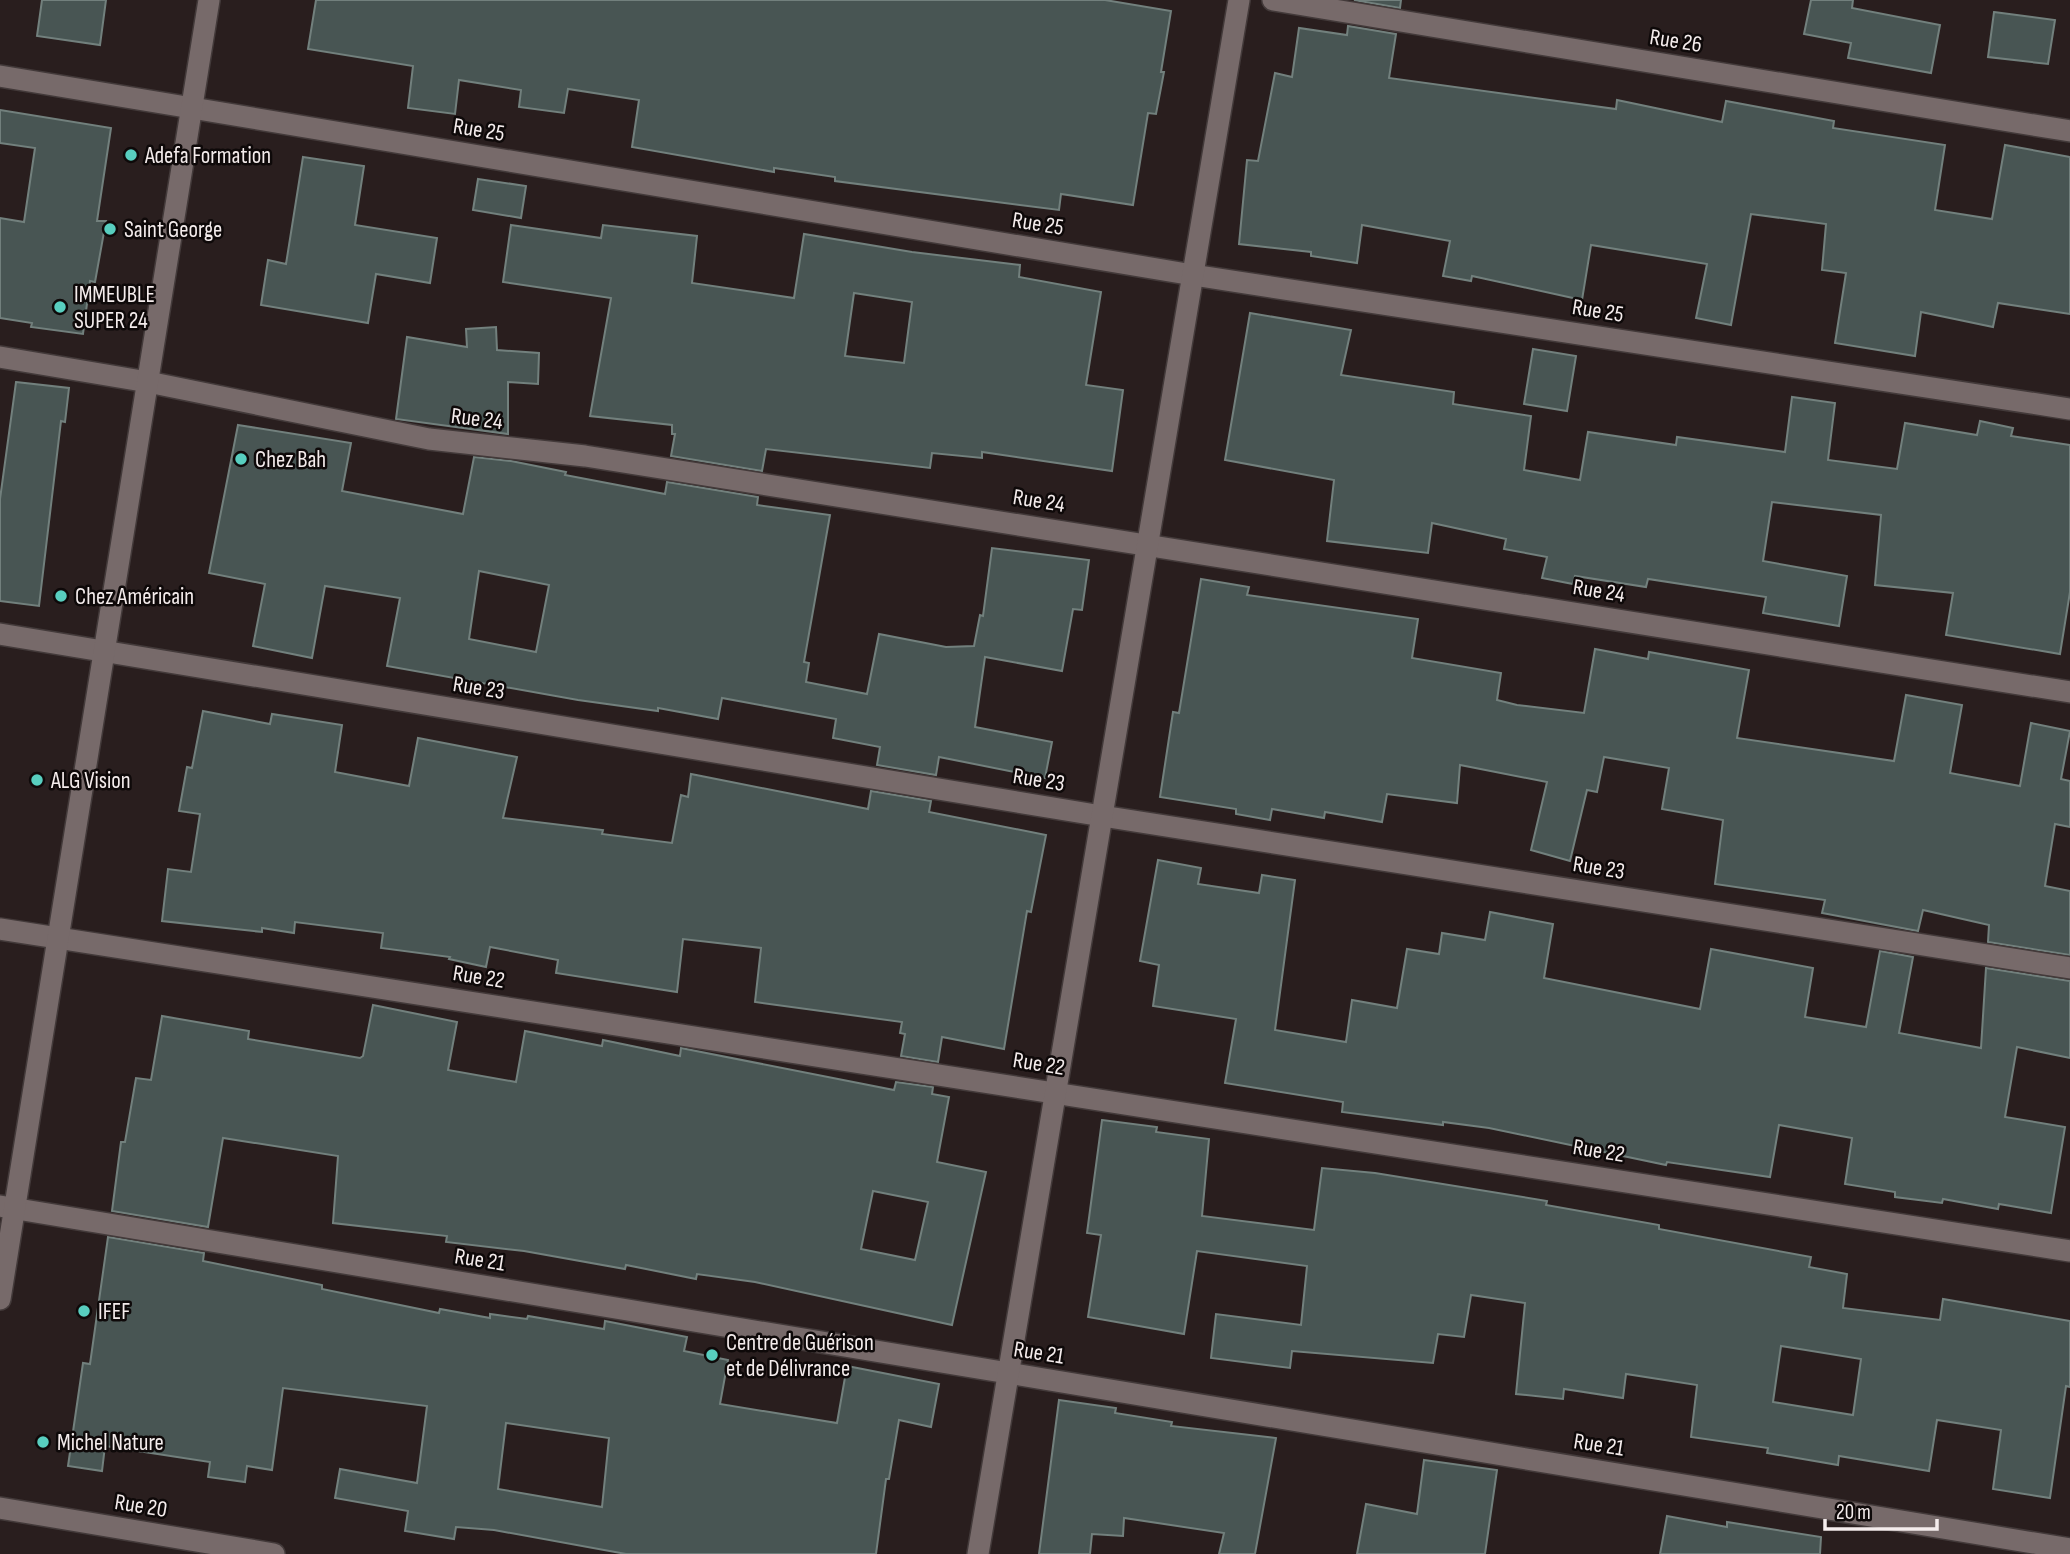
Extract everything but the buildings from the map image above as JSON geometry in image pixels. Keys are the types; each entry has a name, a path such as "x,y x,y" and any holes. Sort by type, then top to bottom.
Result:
{"street":[{"path":"0,1299 7,1208 58,939 209,0"},
{"path":"978,1554 1239,0"},
{"name":"Rue 26","path":"1273,0 2070,131"},
{"name":"Rue 25","path":"0,76 1193,275 2070,409"},
{"name":"Rue 24","path":"0,357 148,382 455,443 586,456 1147,543 2070,692"},
{"name":"Rue 23","path":"0,634 1102,816 2070,968"},
{"name":"Rue 22","path":"0,929 2070,1251"},
{"name":"Rue 21","path":"7,1208 2070,1549"},
{"name":"Rue 20","path":"0,1508 274,1554"}],"place":[{"name":"Adefa Formation","path":"131,155"},
{"name":"Saint George","path":"110,229"},
{"name":"IMMEUBLE SUPER 24","path":"60,307"},
{"name":"Chez Bah","path":"241,459"},
{"name":"Chez Américain","path":"61,596"},
{"name":"ALG Vision","path":"37,780"},
{"name":"IFEF","path":"84,1311"},
{"name":"Centre de Guérison et de Délivrance","path":"712,1355"},
{"name":"Michel Nature","path":"43,1442"}]}
